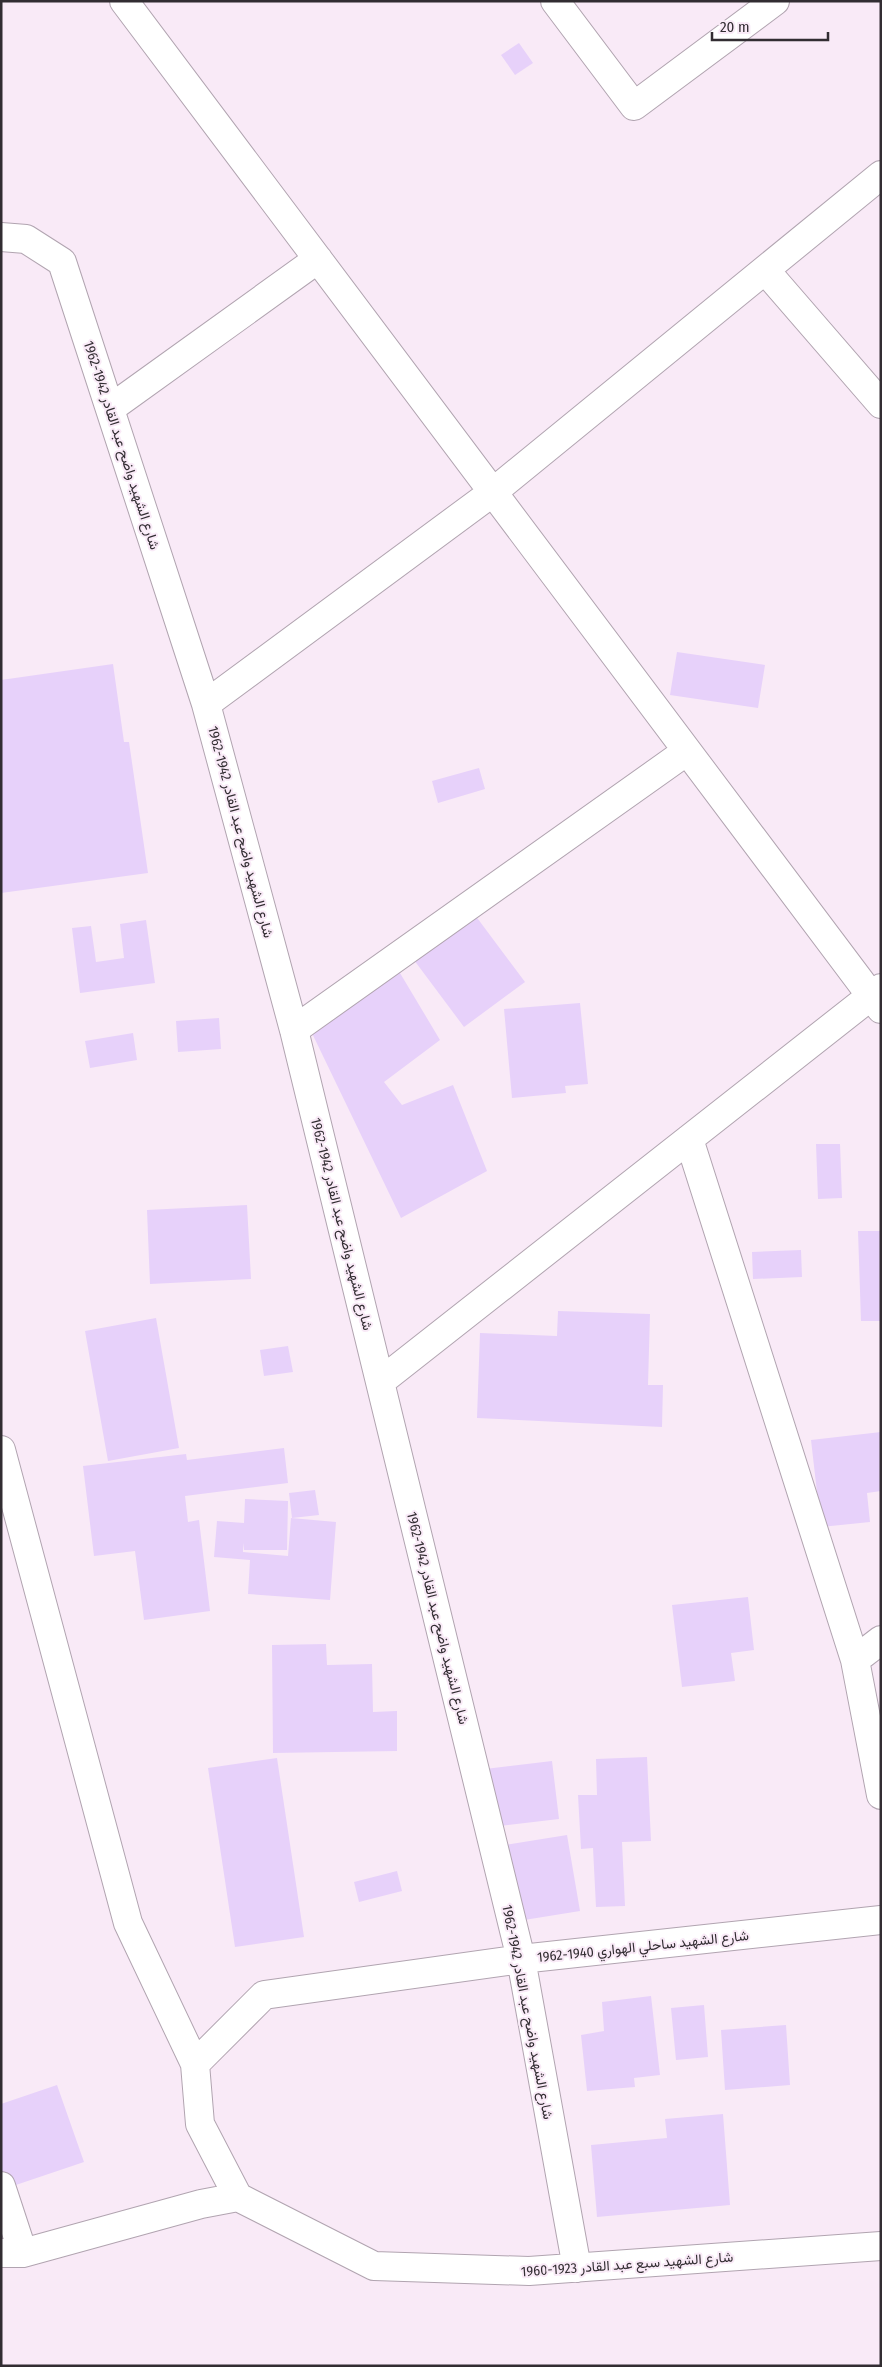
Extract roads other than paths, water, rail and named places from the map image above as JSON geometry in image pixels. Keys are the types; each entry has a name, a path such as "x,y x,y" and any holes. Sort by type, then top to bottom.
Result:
{"street":[{"path":"124,1 687,751 877,998 689,1139 380,1382"},
{"path":"555,1 634,106 775,1"},
{"path":"206,704 493,492 881,175"},
{"name":"شارع الشهيد واضح عبد القادر 1942-1962","path":"1,238 26,239 62,262 206,704 294,1030 521,1959 577,2268"},
{"path":"111,408 318,259"},
{"path":"765,270 881,404"},
{"path":"294,1030 687,751"},
{"path":"689,1139 855,1660 881,1795"},
{"path":"1,1450 128,1923 195,2064 200,2124 238,2197 201,2204 12,2253 1,2186"},
{"path":"855,1660 881,1640"},
{"name":"شارع الشهيد ساحلي الهواري 1940-1962","path":"195,2064 264,1995 521,1959 881,1920"},
{"name":"شارع الشهيد سبع عبد القادر 1923-1960","path":"238,2197 374,2266 529,2272 881,2246"}]}
